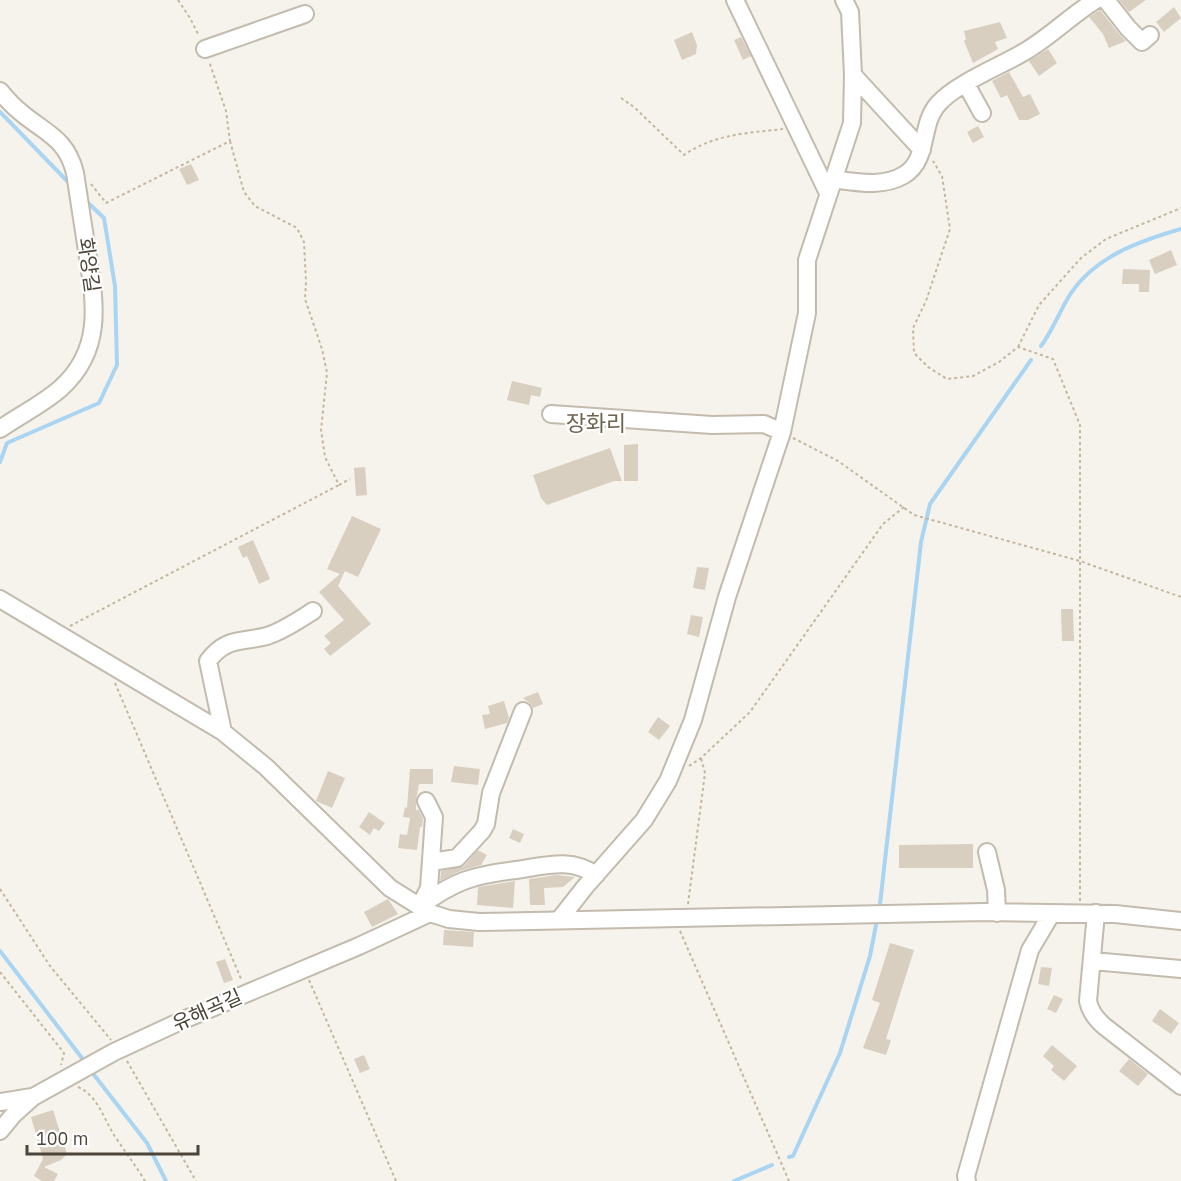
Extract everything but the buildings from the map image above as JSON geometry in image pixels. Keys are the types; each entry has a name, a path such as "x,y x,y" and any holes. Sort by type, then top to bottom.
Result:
{"street":[{"path":"735,0 766,60 794,125 830,186"},
{"path":"559,920 644,820 668,781 693,720 727,597 782,432 807,313 807,260 852,123 854,75 850,12 844,0"},
{"path":"830,186 891,181 913,168 922,150 924,135 932,113 951,92 1030,48 1096,0"},
{"path":"1106,0 1142,42 1150,35"},
{"path":"205,49 305,14"},
{"path":"854,75 922,150"},
{"path":"966,84 982,113"},
{"name":"화양길","path":"0,91 23,114 60,142 80,175 80,206 94,303 92,334 86,355 76,371 61,387 0,429"},
{"path":"551,414 712,425 764,424 782,432"},
{"path":"0,598 223,732 266,767 390,888 424,910 449,919 479,922 997,912 1088,913 1181,921"},
{"path":"223,732 208,661 217,648 236,641 268,636 313,611"},
{"path":"431,862 457,858 482,831 486,824 491,793 523,711"},
{"path":"424,910 429,888 434,817 426,801"},
{"path":"987,852 996,890 997,912"},
{"name":"유해곡길","path":"0,1131 33,1097 65,1078 117,1051 247,992 410,924 438,893 465,880 498,871 556,862 589,870 596,875"},
{"path":"967,1181 966,1176 1030,950 1052,913"},
{"path":"1088,913 1093,961 1088,1001 1095,1018 1181,1086"},
{"path":"1093,961 1181,969"},
{"path":"0,1102 33,1097"}],"path":[{"path":"178,0 190,18 205,49 226,111 230,141 244,192 255,206 297,228 304,242 305,299 322,349 327,373 321,430 325,458 339,485"},
{"path":"621,98 634,107 684,155 731,135 753,131 782,130 794,125"},
{"path":"80,175 106,203 230,141"},
{"path":"922,150 933,161 942,176 950,229 926,301 913,328 914,352 928,367 946,379 973,376 999,362 1018,347 1039,305 1081,258 1106,239 1181,208"},
{"path":"1018,347 1053,359 1080,425 1080,561 1088,913"},
{"path":"782,432 838,461 914,515 1080,561 1181,597"},
{"path":"57,633 350,479"},
{"path":"668,781 701,758 750,712 883,524 904,507"},
{"path":"115,684 247,992"},
{"path":"701,758 705,773 681,918 789,1181"},
{"path":"0,889 50,966 117,1051 196,1181"},
{"path":"304,968 396,1181"},
{"path":"0,972 64,1053 65,1078 86,1091 104,1114 115,1137 131,1156 145,1181"}],"waterway":[{"path":"0,112 71,185"},
{"path":"0,462 7,443 99,403 117,365 115,286 104,218 84,199"},
{"path":"1041,346 1071,293 1093,269 1135,245 1181,229"},
{"path":"880,904 921,542 930,504 1031,360"},
{"path":"789,1157 793,1156 840,1053 870,956 876,925"},
{"path":"0,951 85,1062"},
{"path":"91,1071 147,1143 166,1181"},
{"path":"734,1181 772,1165"}],"district":[{"name":"장화리","path":"596,423"}]}
